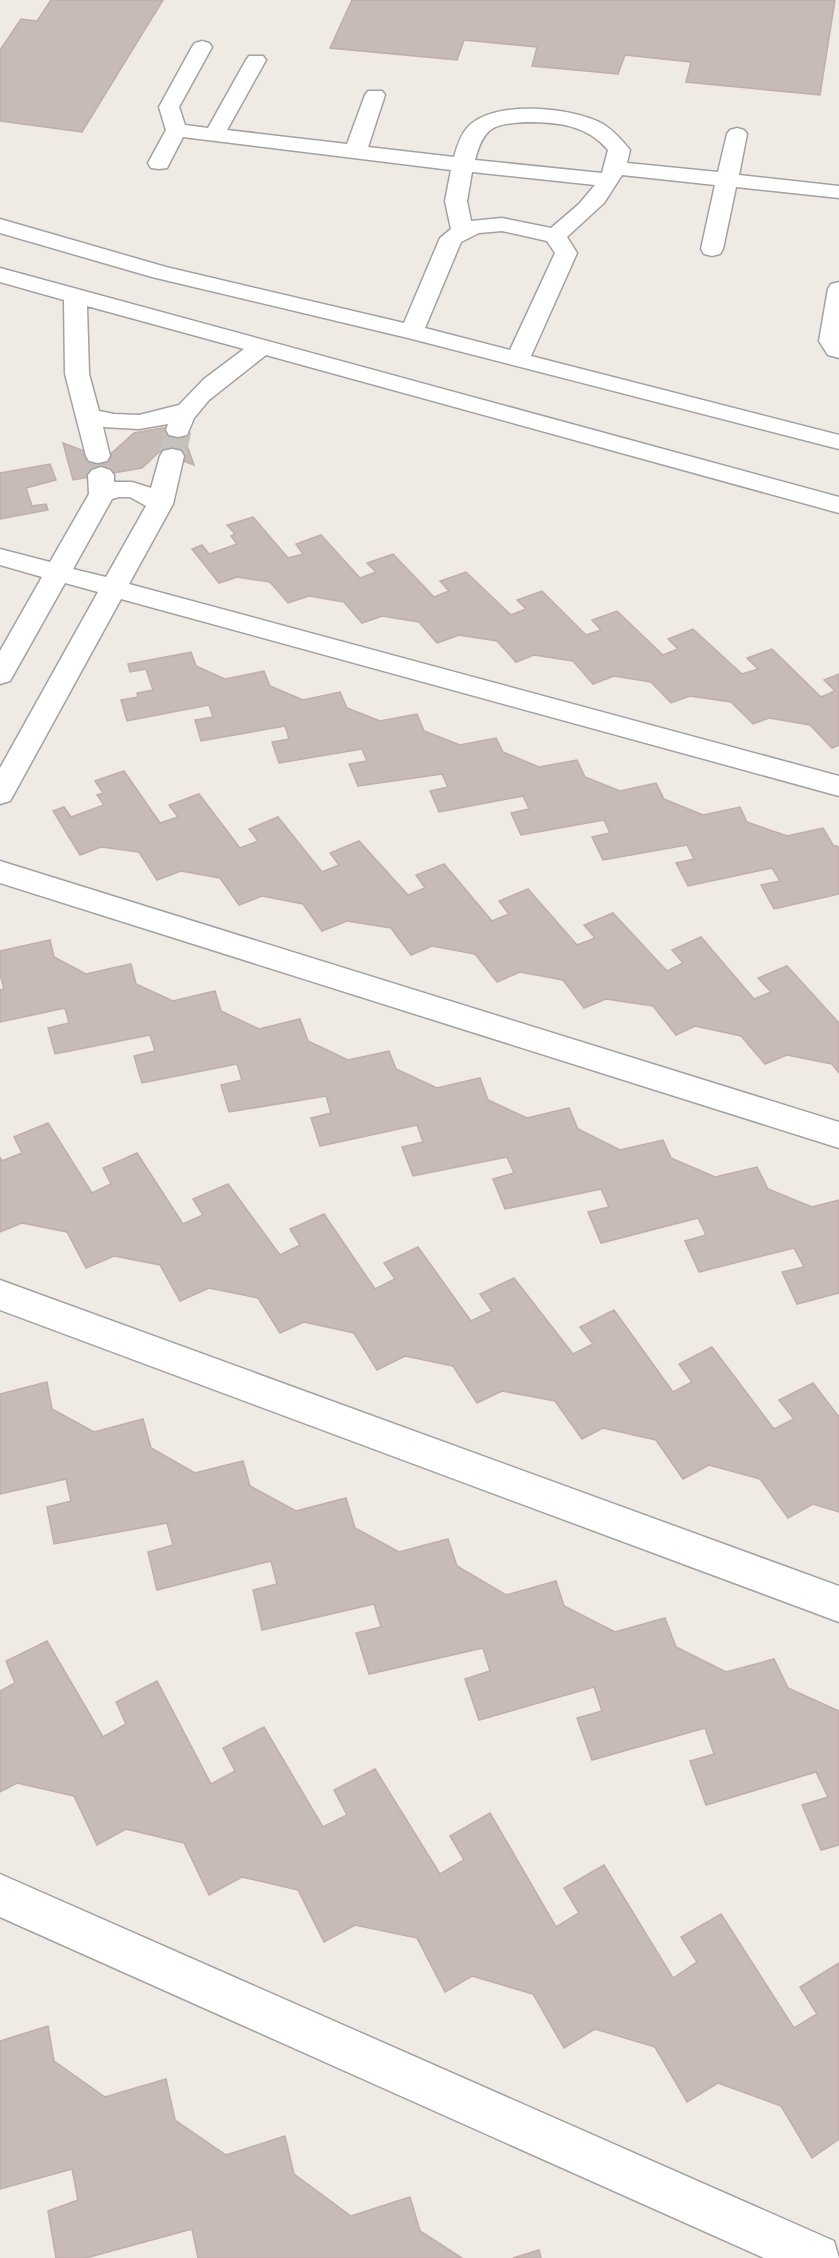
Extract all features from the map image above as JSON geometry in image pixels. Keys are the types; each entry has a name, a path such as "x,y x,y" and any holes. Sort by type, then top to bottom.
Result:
{"street":[{"path":"159,164 177,130 169,107 202,47"},
{"path":"215,133 256,60"},
{"path":"356,150 375,95"},
{"path":"462,229 455,199 474,131 487,123 508,117 534,115 579,121 610,137 619,150 613,174 582,213 555,236"},
{"path":"177,130 356,150 554,176 613,174 729,180 839,192"},
{"path":"712,249 729,180 737,134"},
{"path":"412,332 451,238 462,229 485,224 523,227 555,236 566,253 518,359"},
{"path":"0,226 160,272 412,332 839,442"},
{"path":"0,275 839,505"},
{"path":"839,289 831,341 839,351"},
{"path":"0,675 59,573 100,475 77,374 75,296"},
{"path":"178,430 179,423 199,396 262,347"},
{"path":"87,415 112,423 149,423 190,409"},
{"path":"0,794 159,504 172,456"},
{"path":"100,475 127,488 143,492 159,504"},
{"path":"0,557 839,786"},
{"path":"0,872 839,1135"},
{"path":"0,1295 839,1604"},
{"path":"0,1895 817,2258"}],"building":[{"path":"51,0 163,0 82,132 0,121 0,50 21,19 37,21"},
{"path":"352,0 835,0 820,95 686,82 691,62 625,55 618,74 532,66 537,47 464,40 457,60 330,48"},
{"path":"174,426 181,429 194,465 159,452 142,468 73,480 63,443 105,459 134,433"},
{"path":"50,464 56,480 26,488 32,506 46,504 48,510 0,519 0,473"},
{"path":"253,517 288,558 303,554 296,544 321,535 360,578 376,572 367,563 393,554 434,597 449,591 440,581 466,572 511,615 526,609 517,600 542,591 586,635 601,630 592,620 617,611 663,655 678,649 668,639 693,629 742,674 758,669 747,658 772,649 821,697 835,691 824,680 839,674 839,745 832,748 810,725 769,718 753,724 731,702 690,696 671,703 651,682 614,676 593,684 573,661 534,655 516,662 497,641 459,635 437,643 419,622 382,616 362,623 344,602 309,596 288,603 270,582 237,577 219,583 192,549 202,545 209,554 237,544 231,536 235,534 227,525"},
{"path":"191,652 196,666 225,679 264,671 270,686 303,700 340,692 347,708 380,721 417,714 424,731 460,745 496,738 503,752 539,767 577,760 585,777 620,791 656,783 664,799 703,815 740,807 747,822 787,836 823,828 833,845 839,847 839,894 774,909 761,885 780,881 772,868 688,886 676,863 694,859 687,845 603,860 592,837 610,833 604,820 521,835 511,813 529,809 523,796 439,812 430,791 448,787 442,774 358,786 349,764 367,761 362,749 279,763 272,742 289,739 285,726 201,741 195,720 213,717 209,705 127,721 121,700 138,697 137,693 153,690 146,669 130,672 128,664"},
{"path":"124,771 160,823 178,817 169,805 199,794 240,848 258,841 249,829 278,817 322,872 339,865 330,853 359,841 408,895 425,888 416,875 444,864 492,921 509,914 499,901 528,889 577,945 595,938 584,925 613,913 667,971 683,963 672,950 701,937 754,999 771,992 758,978 787,966 839,1023 839,1073 832,1064 787,1055 765,1064 741,1036 695,1026 676,1035 653,1006 606,999 584,1008 563,980 520,972 497,982 475,954 432,946 411,955 391,928 347,921 322,931 303,904 262,896 239,905 220,878 181,871 157,880 139,852 101,847 80,855 53,811 64,807 71,817 104,805 97,795 103,793 95,781"},
{"path":"50,940 54,957 86,974 131,964 136,984 173,1001 215,991 221,1011 259,1029 300,1019 308,1041 348,1060 389,1051 396,1069 437,1088 480,1078 488,1100 527,1118 569,1108 578,1129 620,1150 663,1140 671,1158 715,1177 757,1167 768,1189 812,1207 839,1200 839,1293 797,1304 782,1272 804,1267 794,1248 699,1272 685,1241 706,1235 698,1218 601,1243 588,1212 609,1207 601,1189 505,1209 493,1179 514,1173 507,1157 413,1176 402,1147 423,1142 417,1125 320,1146 311,1118 331,1113 326,1096 229,1112 221,1085 242,1080 237,1064 142,1083 134,1056 155,1051 150,1035 55,1054 48,1028 69,1023 65,1008 0,1022 0,990 4,989 0,974 0,951"},
{"path":"48,1123 92,1193 111,1184 103,1168 137,1153 183,1224 203,1215 193,1199 228,1184 280,1255 300,1245 290,1229 324,1214 375,1289 395,1279 384,1263 418,1247 471,1321 492,1311 480,1294 514,1278 573,1354 593,1344 580,1327 614,1310 673,1392 692,1382 679,1364 712,1347 774,1429 794,1419 779,1400 813,1383 839,1417 839,1512 813,1504 788,1518 760,1479 709,1465 683,1479 656,1440 603,1428 582,1439 555,1401 502,1391 477,1403 453,1366 405,1356 377,1370 354,1333 304,1322 280,1333 258,1298 209,1288 180,1301 160,1265 114,1256 86,1268 67,1232 22,1223 0,1232 0,1157 2,1161 22,1153 14,1137"},
{"path":"47,1382 52,1409 94,1432 143,1419 151,1448 195,1473 243,1461 250,1486 296,1511 346,1498 355,1528 399,1552 448,1539 457,1566 506,1595 556,1581 564,1606 615,1632 665,1618 676,1647 726,1672 774,1659 788,1688 839,1711 839,1845 821,1850 802,1805 828,1797 816,1772 706,1805 690,1761 714,1754 705,1728 592,1760 577,1718 602,1711 594,1687 479,1720 465,1679 490,1671 483,1648 369,1674 356,1633 381,1627 374,1604 262,1630 253,1590 277,1584 271,1561 157,1590 148,1552 173,1545 167,1523 54,1544 47,1507 71,1501 66,1479 0,1494 0,1394"},
{"path":"47,1641 103,1737 126,1724 116,1702 157,1681 211,1784 235,1771 223,1748 264,1727 323,1827 347,1815 334,1790 375,1769 440,1874 464,1860 450,1836 490,1813 556,1927 579,1913 564,1888 604,1865 673,1978 697,1962 681,1937 721,1914 794,2028 817,2014 800,1987 839,1963 839,2139 812,2158 781,2106 718,2083 687,2102 655,2047 595,2029 564,2048 533,1994 472,1976 445,1992 417,1938 355,1925 324,1942 298,1890 242,1877 209,1895 184,1843 126,1829 97,1845 74,1796 17,1783 0,1792 0,1691 15,1683 6,1661"},
{"path":"48,2026 54,2061 105,2097 166,2079 175,2120 226,2155 285,2136 294,2174 351,2216 410,2197 420,2231 462,2258 198,2258 192,2229 86,2258 56,2258 48,2211 78,2200 72,2169 0,2189 0,2041"},
{"path":"539,2250 541,2258 513,2258"}],"tunnel":[{"path":"172,456 178,430"}]}
